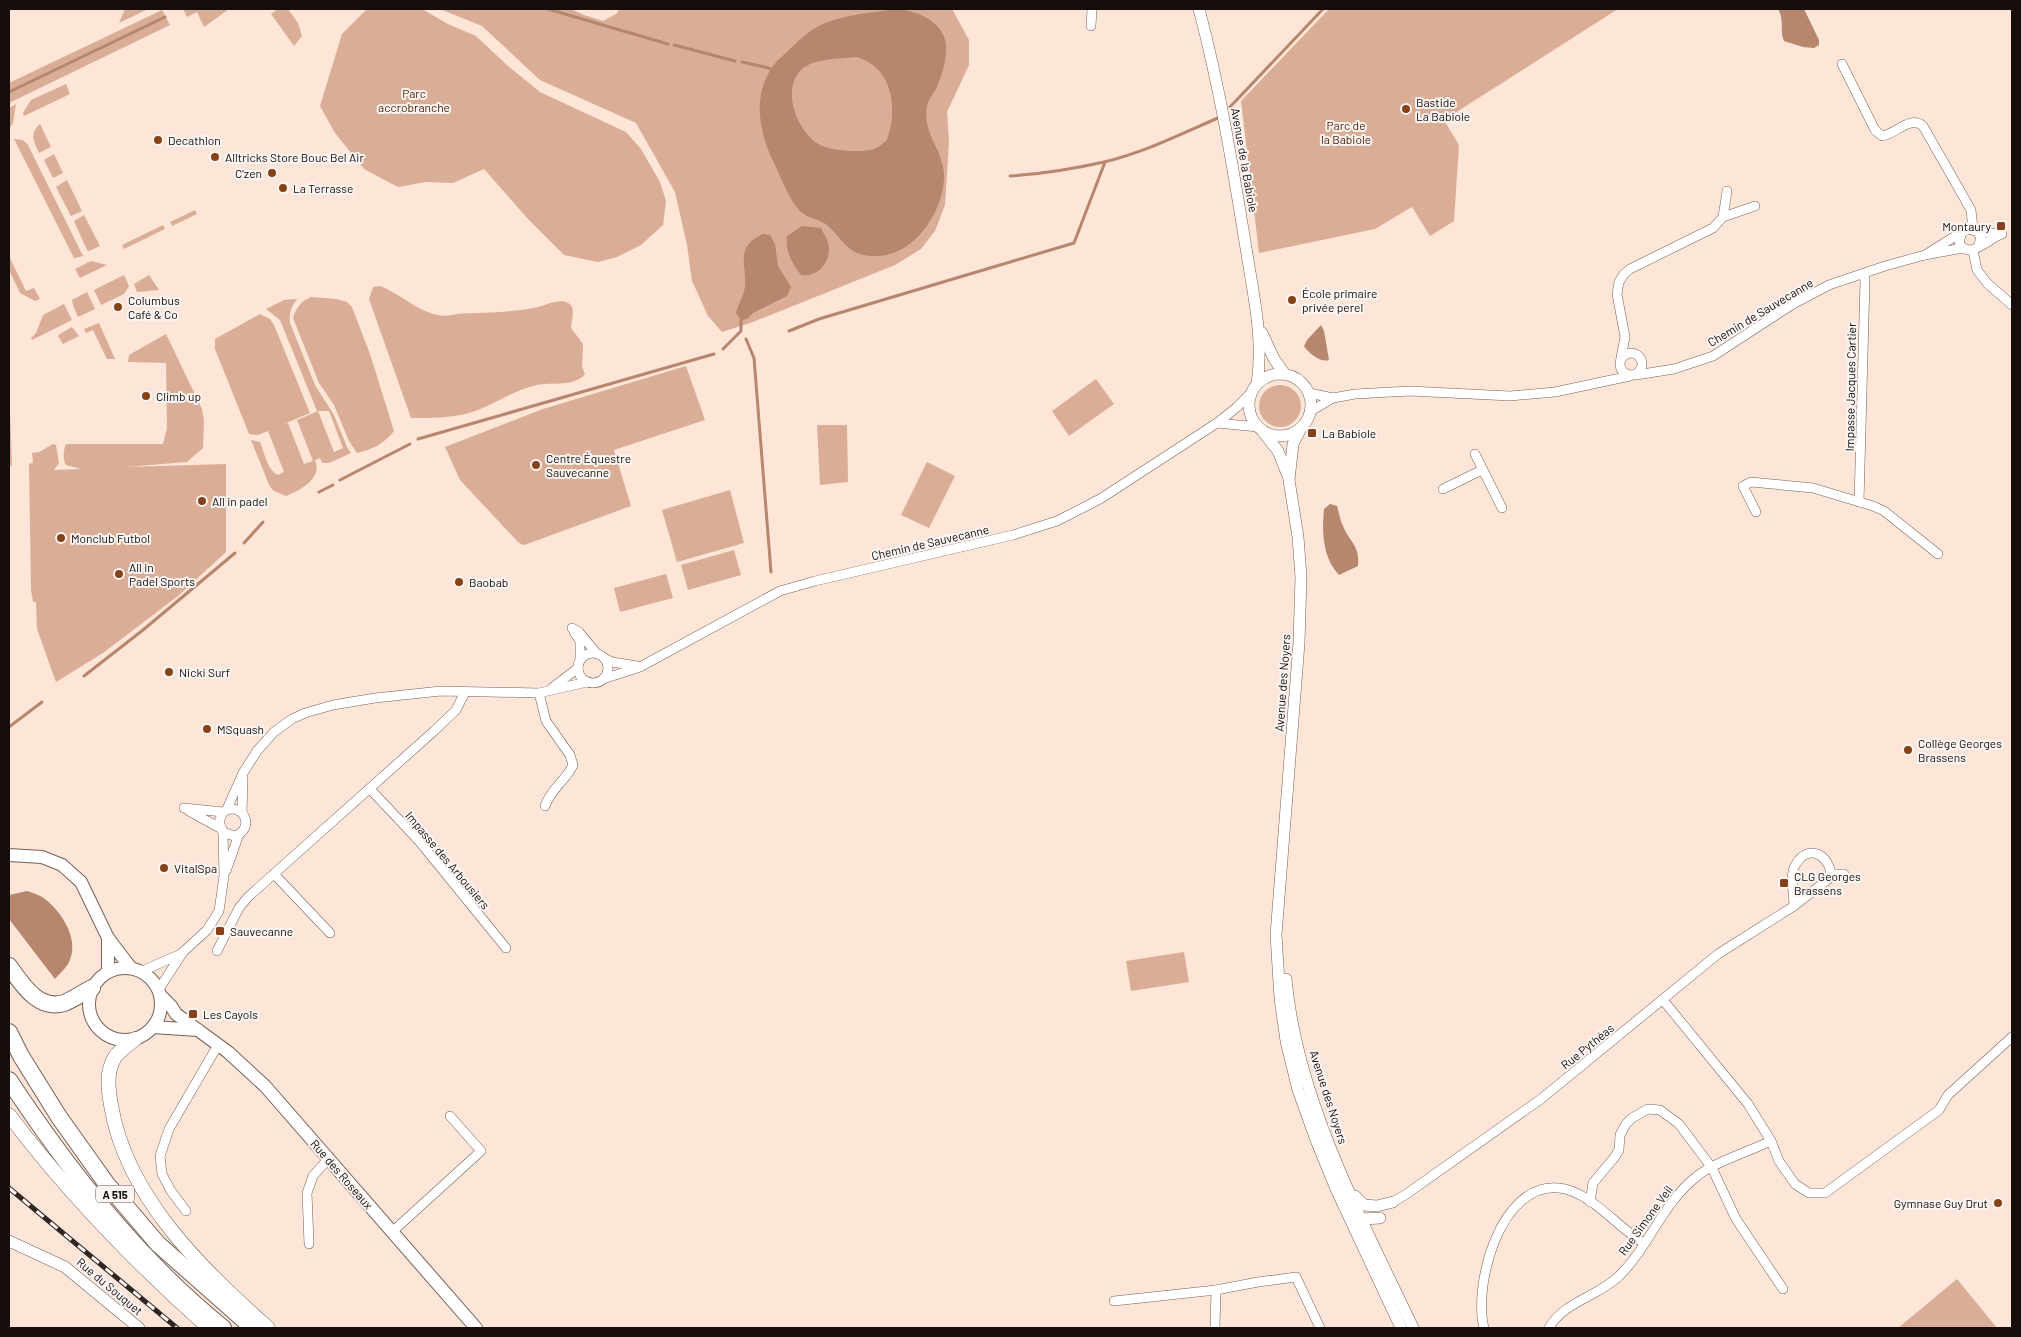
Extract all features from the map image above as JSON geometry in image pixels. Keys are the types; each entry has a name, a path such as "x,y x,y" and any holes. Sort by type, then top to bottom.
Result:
{"highway":[{"path":"9,966 32,995 46,1003 61,1004 92,988"},
{"name":"A 515","path":"9,1032 21,1056 59,1117 106,1183 158,1244 253,1328"},
{"path":"135,1039 115,1057 107,1082 120,1143 142,1186 166,1222 212,1276 268,1328"},
{"name":"A 515","path":"9,1080 42,1130 150,1263 223,1328"},
{"path":"9,1115 86,1208 152,1277 209,1328"}],"main road":[{"path":"9,855 42,857 62,865 81,882 108,938 136,969 152,979 160,993 160,1013 153,1027 135,1039 123,1040 112,1038 98,1027 89,1012 92,988 98,979 108,971 118,968 136,969"},
{"path":"108,938 108,971"},
{"name":"Rue des Roseaux","path":"160,993 176,1014 218,1045 264,1086 476,1328"},
{"path":"153,1027 199,1030"}],"street":[{"path":"1091,26 1092,9"},
{"name":"Avenue de la Babiole","path":"1199,9 1211,53 1228,139 1256,317 1260,357 1254,388"},
{"path":"1842,64 1875,130 1882,136 1890,134 1912,122 1918,122 1923,126 1971,210 1975,231 1981,238 1976,248 1977,270 1987,283 2012,305"},
{"path":"1724,217 1728,191"},
{"path":"1664,369 1642,360 1634,353 1625,337 1617,294 1619,282 1630,269 1713,228 1724,217 1755,206"},
{"path":"1962,232 2007,233 1976,248 1963,248 1959,242 1962,232"},
{"name":"Chemin de Sauvecanne","path":"1926,255 1962,232"},
{"name":"Chemin de Sauvecanne","path":"1311,411 1333,398 1355,394 1410,391 1510,396 1555,392 1664,369 1674,369 1713,356 1793,304 1829,285 1926,255 1963,248"},
{"name":"Impasse Jacques Cartier","path":"1859,502 1865,280 1863,274"},
{"name":"Avenue de la Babiole","path":"1256,317 1274,359 1284,373"},
{"path":"1625,337 1620,369 1624,374 1633,376 1640,372 1643,366 1642,360"},
{"path":"1601,383 1611,374 1627,353 1634,353"},
{"path":"1217,423 1259,428 1276,436 1285,436 1301,428 1307,421 1311,411 1309,393 1299,380 1284,373 1274,374 1264,378 1254,388 1249,401 1250,410 1259,428"},
{"name":"Chemin de Sauvecanne","path":"603,679 640,667 780,591 815,581 1012,535 1057,521 1100,499 1217,423 1236,408 1254,388"},
{"name":"Chemin de Sauvecanne","path":"1309,393 1333,398"},
{"name":"Avenue des Noyers","path":"1259,428 1278,452 1289,480 1298,537 1301,577 1299,643 1276,935 1280,998 1286,1041 1298,1090 1336,1189 1401,1328"},
{"name":"Avenue des Noyers","path":"1289,480 1293,444 1301,428"},
{"path":"1475,454 1502,508"},
{"path":"1443,489 1482,470"},
{"path":"1756,512 1743,486 1752,482 1813,488 1884,511 1938,554"},
{"path":"160,993 170,970 183,952 207,930 216,918 221,904 224,876 222,830 218,822 243,773 257,751 274,732 292,719 306,713 333,705 374,698 441,690 539,693 587,682 597,683 607,674 608,668 600,655 579,632 572,628 580,641 579,664 582,678 587,682"},
{"path":"549,690 591,653 600,655 612,662 640,667"},
{"path":"217,951 248,897 456,710 465,692"},
{"path":"539,693 546,721 570,755 573,765 568,776 550,794 545,806"},
{"path":"224,876 239,834 244,830 246,824 242,812 243,773"},
{"name":"Impasse des Arbousiers","path":"370,789 419,841 506,948"},
{"path":"239,834 228,835 184,808 225,811 235,809 242,812"},
{"path":"1794,906 1793,873 1795,865 1801,857 1810,853 1820,854 1827,860 1831,868 1831,874 1844,874"},
{"path":"274,874 330,933"},
{"name":"Rue Pythéas","path":"1393,1202 1541,1099 1718,954 1794,906 1823,884 1831,877 1831,874"},
{"name":"Avenue des Noyers","path":"1280,889 1287,990 1296,1038 1326,1136 1373,1244 1413,1328"},
{"path":"136,969 183,952"},
{"path":"1662,1000 1748,1104 1771,1140 1779,1161 1795,1184 1809,1193 1825,1193 1939,1110 1948,1095 2012,1037"},
{"path":"186,1211 171,1192 162,1174 160,1156 169,1129 218,1045"},
{"path":"1590,1202 1593,1184 1619,1150 1620,1134 1626,1124 1632,1118 1648,1109 1660,1110 1679,1124 1712,1168 1736,1219 1782,1289"},
{"path":"392,1232 481,1151 450,1116"},
{"name":"Rue Simone Veil","path":"1549,1328 1572,1305 1618,1277 1682,1190 1697,1175 1771,1140"},
{"path":"309,1244 307,1193 313,1176 329,1158"},
{"path":"1484,1328 1481,1319 1487,1265 1500,1228 1509,1214 1525,1198 1538,1191 1559,1188 1571,1191 1590,1202 1644,1243"},
{"path":"1336,1189 1347,1210 1362,1219 1380,1218"},
{"path":"1349,1190 1364,1206 1377,1206 1393,1202"},
{"path":"1373,1244 1380,1218 1393,1202"},
{"name":"Rue du Souquet","path":"9,1242 65,1267 139,1328"},
{"path":"1114,1302 1296,1278 1320,1328"},
{"path":"1215,1328 1216,1290"}],"green space":[{"path":"125,9 148,9 119,23"},
{"path":"183,9 229,9 204,27 197,12 187,17"},
{"path":"278,9 288,9 298,23 302,36 294,46 271,14"},
{"name":"Parc accrobranche","path":"367,9 422,9 448,24 476,36 508,66 540,92 626,132 641,149 660,182 666,201 663,225 641,245 617,257 598,262 564,255 528,219 484,169 453,183 426,182 398,187 364,169 335,133 320,106 342,34"},
{"path":"440,9 571,9 603,21 616,14 620,9 952,9 969,40 969,65 947,112 949,142 945,205 935,231 921,249 895,265 753,322 722,332 708,316 692,281 687,245 675,192 636,123 540,80 482,26"},
{"name":"Parc de la Babiole","path":"1329,9 1618,9 1444,120 1459,145 1454,221 1430,236 1412,207 1375,229 1259,253 1241,101"},
{"path":"162,10 170,25 9,103 9,83"},
{"path":"66,84 70,94 24,116 23,113 31,100"},
{"path":"16,104 13,123 9,129 9,108"},
{"path":"40,124 51,147 39,153 34,141 34,131"},
{"path":"14,139 23,140 28,145 83,256 74,258"},
{"path":"54,154 63,173 53,178 44,160"},
{"path":"67,180 82,211 71,216 56,187"},
{"path":"195,210 197,214 172,226 170,222"},
{"path":"84,215 100,246 89,251 74,221"},
{"path":"163,225 165,229 124,249 122,245"},
{"path":"9,256 26,291 34,288 40,299 35,301 20,293 9,270"},
{"path":"91,261 107,265 80,278 75,269"},
{"path":"124,275 129,286 124,294 101,305 94,290"},
{"path":"149,275 159,290 137,292 134,284"},
{"path":"380,286 417,307 436,315 446,316 518,310 557,302 568,303 573,311 571,328 583,344 582,367 585,374 575,381 528,387 462,415 411,418 369,299 373,287"},
{"path":"87,292 95,309 78,317 72,300"},
{"path":"311,297 347,302 352,307 370,354 394,431 382,443 368,450 357,453 349,441 334,405 319,383 293,318 299,305"},
{"path":"297,299 291,310 290,323 315,385 334,415 351,453 329,463 322,463 320,458 315,460 317,466 313,478 304,487 286,496 274,491 270,487 251,440 260,442 267,461 275,473 278,475 284,472 268,431 258,435 249,434 215,349 215,339 260,314 270,319 310,413 284,424 288,423 304,464 313,461 297,420 318,411 280,320 266,309 284,300","holes":["318,411 329,411 343,448 334,452"]},
{"path":"64,304 72,320 32,340 31,338 36,333 43,315"},
{"path":"99,323 115,359 107,359 93,330 86,333 84,329"},
{"path":"72,327 79,336 63,344 58,336"},
{"name":"All in Padel Sports","path":"166,334 202,409 204,421 203,448 187,462 126,467 226,464 226,552 178,596 103,653 56,682 37,629 36,602 33,602 31,590 29,464 33,463 32,453 39,452 53,444 56,445 59,463 54,470 81,469 66,465 64,449 66,444 163,444 167,428 166,363 128,362 129,355"},
{"name":"Centre Équestre Sauvecanne","path":"686,366 705,420 614,450 631,506 527,544 523,545 518,542 460,480 445,447 543,409"},
{"path":"1096,379 1114,404 1069,436 1052,411"},
{"path":"9,384 12,466 9,466"},
{"path":"1284,385 1292,388 1298,394 1301,406 1298,418 1292,424 1276,427 1268,424 1262,418 1259,402 1262,394 1268,388"},
{"path":"817,425 847,425 848,482 820,485"},
{"path":"927,462 955,476 929,528 901,515"},
{"path":"730,490 744,543 677,562 662,510"},
{"path":"734,550 741,575 688,590 681,565"},
{"path":"666,574 673,598 620,612 614,588"},
{"path":"1184,952 1189,982 1131,991 1126,961"},
{"path":"1957,1279 1997,1328 1898,1328"}],"shaded area":[{"path":"899,9 928,18 941,31 946,45 944,68 936,89 929,99 926,116 927,125 943,165 943,188 939,203 932,217 924,230 913,241 901,250 887,255 864,255 857,253 846,245 827,225 804,214 797,207 785,187 767,148 761,125 760,102 765,80 773,66 811,31 820,25 843,17","holes":["856,57 865,60 880,72 889,87 892,116 887,140 874,149 862,151 837,150 818,144 810,138 794,110 792,88 795,79 806,66 819,61"]},
{"path":"1778,9 1804,9 1819,40 1819,45 1814,48 1803,47 1784,41"},
{"path":"802,226 821,228 829,249 823,266 813,274 807,275 801,275 798,271 792,262 787,246 787,236"},
{"path":"763,234 770,235 775,244 778,266 791,287 787,296 753,313 747,319 741,320 736,313 745,287 745,250 754,239"},
{"path":"1321,325 1324,331 1329,360 1326,361 1315,357 1304,346"},
{"path":"1330,504 1337,506 1342,524 1356,549 1358,559 1358,566 1339,575 1329,560 1324,544 1324,509"},
{"path":"27,891 41,896 52,905 64,920 71,937 71,955 67,966 55,979 9,919 9,895"}],"waterway":[{"path":"548,9 668,44"},
{"path":"1230,107 1323,9"},
{"path":"9,92 165,17"},
{"path":"674,45 735,61"},
{"path":"742,62 769,68 774,72"},
{"path":"1010,176 1069,169 1119,158 1162,143 1218,118"},
{"path":"789,331 819,319 1074,243 1105,162"},
{"path":"723,349 741,331 741,320"},
{"path":"746,339 754,358 771,572"},
{"path":"418,439 714,354"},
{"path":"340,480 410,444"},
{"path":"319,492 333,485"},
{"path":"244,543 263,522"},
{"path":"84,676 143,630 235,553"},
{"path":"9,727 42,702"}],"railway":[{"path":"9,1188 177,1328"}],"place":[{"name":"Bastide La Babiole","path":"1406,109"},
{"name":"Decathlon","path":"158,140"},
{"name":"Alltricks Store Bouc Bel Air","path":"215,157"},
{"name":"C'zen","path":"272,173"},
{"name":"La Terrasse","path":"283,188"},
{"name":"Montaury","path":"2001,226"},
{"name":"École primaire privée perel","path":"1292,300"},
{"name":"Columbus Café & Co","path":"118,307"},
{"name":"Climb up","path":"146,396"},
{"name":"La Babiole","path":"1312,433"},
{"name":"Centre Équestre Sauvecanne","path":"536,465"},
{"name":"All in padel","path":"202,501"},
{"name":"Monclub Futbol","path":"61,538"},
{"name":"All in Padel Sports","path":"119,574"},
{"name":"Baobab","path":"459,582"},
{"name":"Nicki Surf","path":"169,672"},
{"name":"MSquash","path":"207,729"},
{"name":"Collège Georges Brassens","path":"1908,750"},
{"name":"VitalSpa","path":"164,868"},
{"name":"CLG Georges Brassens","path":"1784,883"},
{"name":"Sauvecanne","path":"220,931"},
{"name":"Les Cayols","path":"193,1014"},
{"name":"Gymnase Guy Drut","path":"1998,1203"}]}
